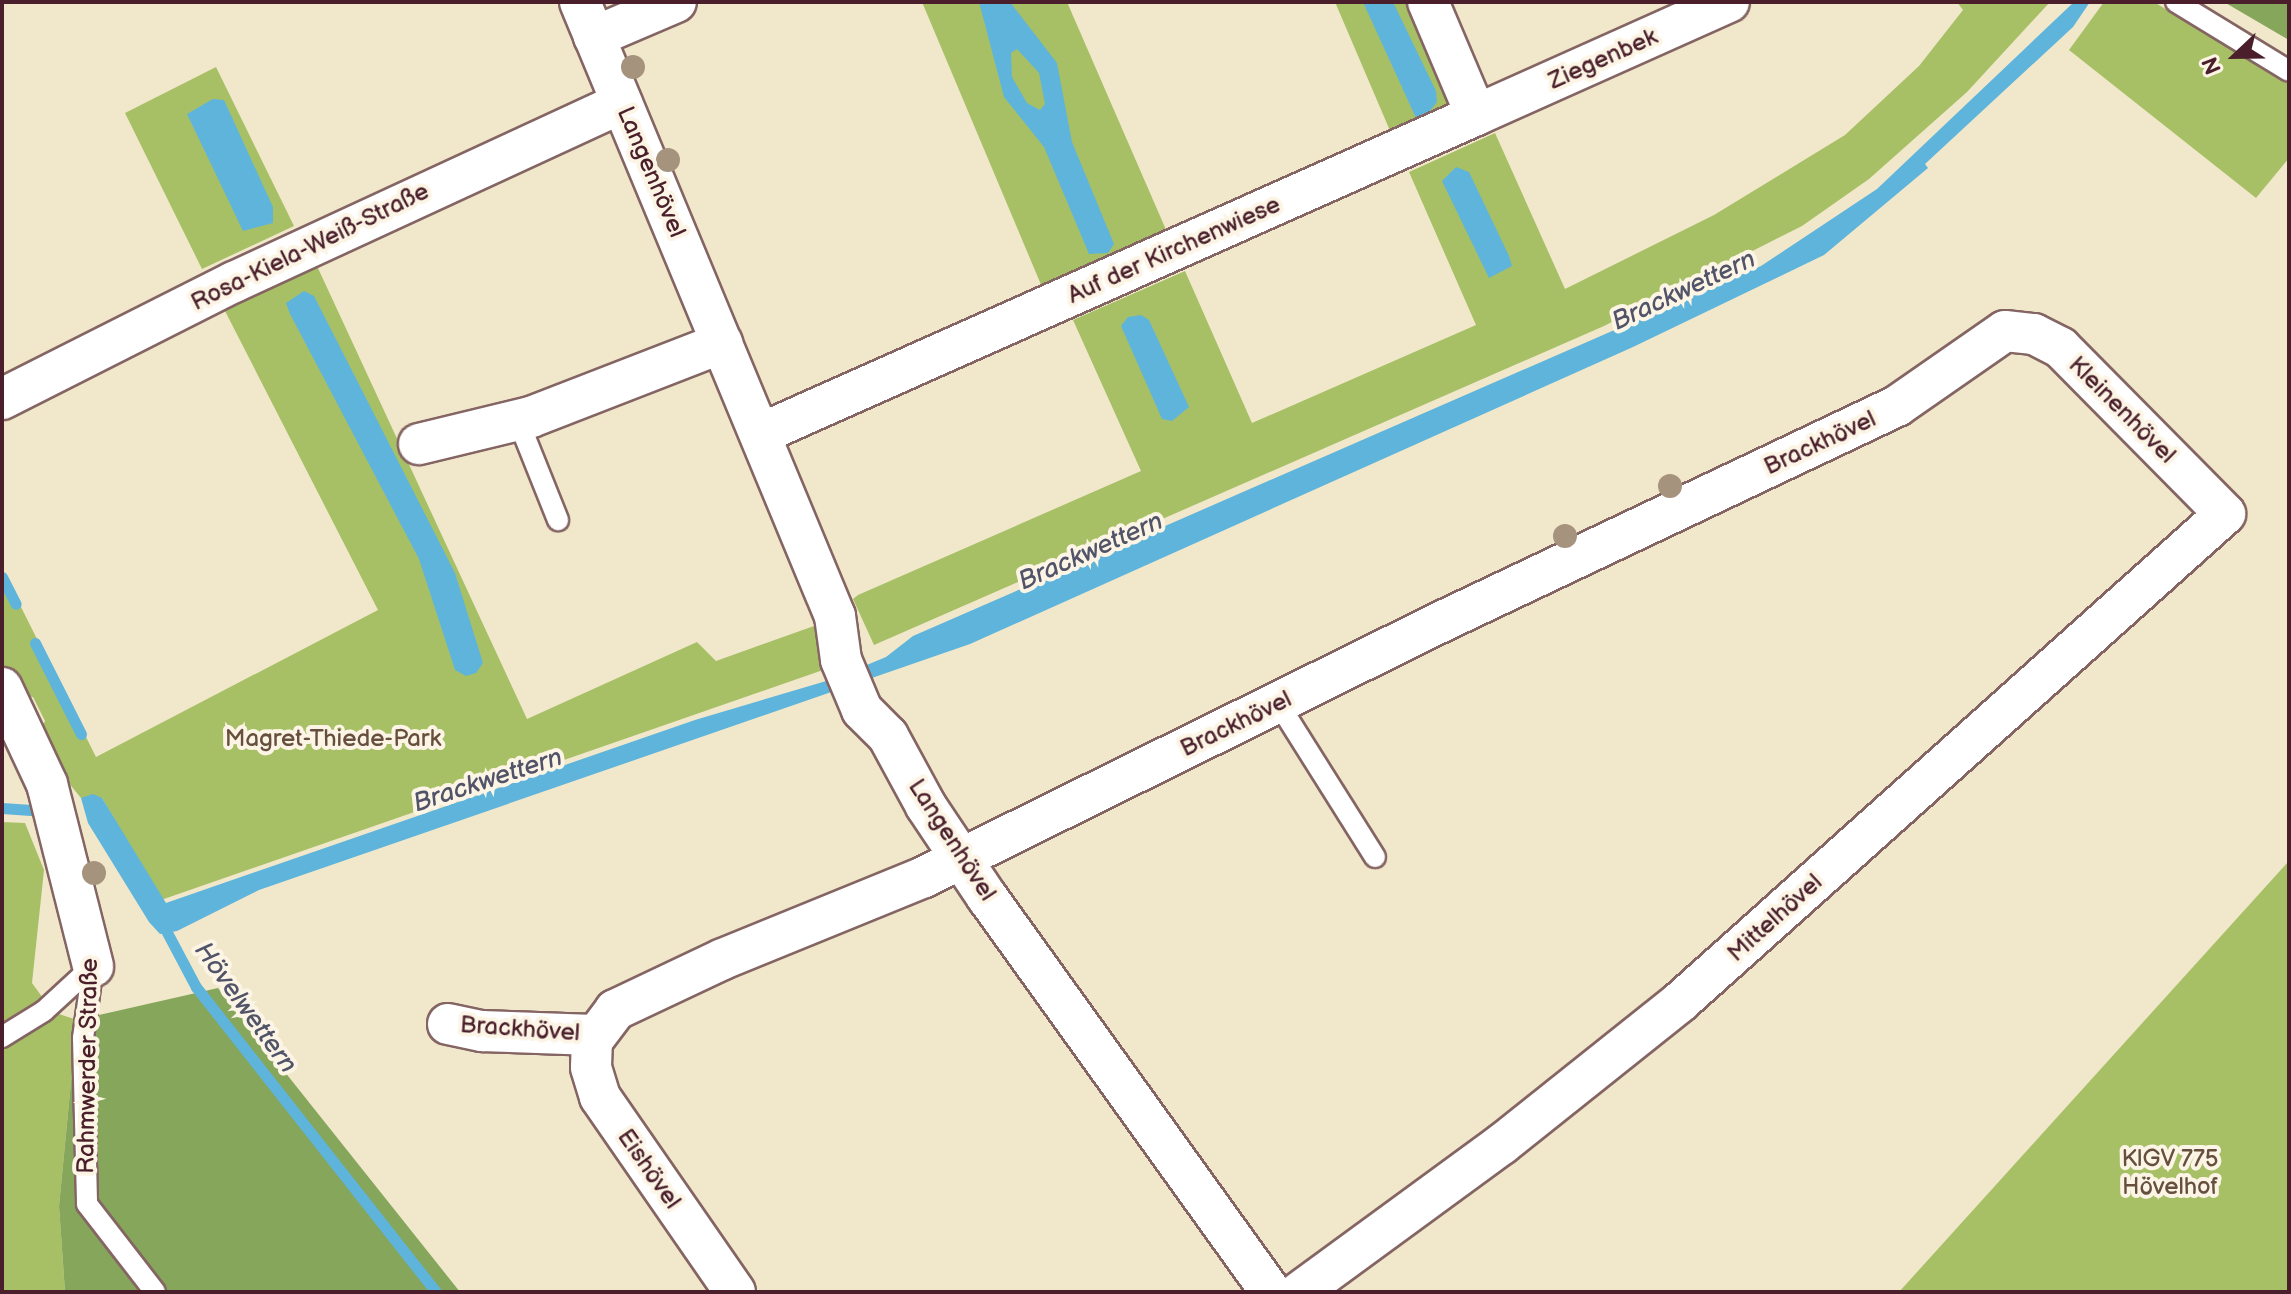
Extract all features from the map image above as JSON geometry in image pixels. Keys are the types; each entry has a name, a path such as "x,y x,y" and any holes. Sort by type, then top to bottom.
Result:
{"street":[{"path":"587,20 676,2"},
{"path":"1428,2 1476,115"},
{"name":"Ziegenbek","path":"1476,115 1729,2"},
{"name":"Langenhövel","path":"587,20 835,616 848,678 862,710 888,736 960,858 1271,1292"},
{"name":"Rosa-Kiela-Weiß-Straße","path":"2,399 249,275 622,103"},
{"name":"Auf der Kirchenwiese","path":"760,434 1476,115"},
{"name":"Kleinenhövel","path":"2005,331 2034,334 2061,348 2225,514"},
{"name":"Brackhövel","path":"448,1024 482,1031 594,1035 615,1010 654,990 960,858 1897,406 2005,331"},
{"path":"419,444 518,420 722,343"},
{"name":"Mittelhövel","path":"1300,1292 1502,1144 1680,1002 2225,514"},
{"name":"Rahmwerder Straße","path":"2,688 47,784 67,851 93,966"},
{"name":"Eishövel","path":"594,1035 591,1067 600,1097 735,1292"}],"lane":[{"path":"2176,2 2289,71"},
{"path":"518,420 558,520"},
{"path":"1278,703 1375,857"},
{"path":"2,1037 44,1011 93,966"},
{"name":"Rahmwerder Straße","path":"93,966 83,1038 87,1204 155,1292"}],"green space":[{"path":"922,2 1067,2 1167,232 1042,287"},
{"path":"1335,2 1411,2 1455,103 1391,133"},
{"path":"1957,2 2050,2 1967,92 1869,179 1802,226 1604,326 874,645 853,599 858,595 1141,471 1073,320 1185,271 1252,423 1476,325 1409,172 1495,133 1565,289 1714,215 1845,135 1919,66 1963,10"},
{"path":"2104,2 2154,2 2289,84 2289,158 2256,198 2069,50"},
{"path":"2224,2 2289,2 2289,40"},
{"path":"216,67 294,226 202,269 125,113"},
{"name":"Magret-Thiede-Park","path":"317,266 527,719 697,642 716,661 814,626 823,670 161,900 102,798 81,798 54,765 37,736 45,721 33,697 17,694 2,666 2,569 96,757 378,610 225,311"},
{"path":"2,822 25,823 44,870 32,983 53,1012 77,1020 59,1206 65,1292 2,1292"},
{"name":"KlGV 775 Hövelhof","path":"2289,861 2289,1292 1899,1292 2183,978"},
{"path":"218,988 460,1292 65,1292 59,1206 77,1020"}],"water":[{"path":"979,2 1010,2 1057,63 1072,142 1114,244 1108,253 1089,254 1044,147 1004,97","holes":["1017,49 1039,73 1045,104 1040,110 1027,103 1012,77 1011,53"]},
{"path":"1363,2 1393,2 1436,91 1437,102 1429,112 1416,118"},
{"path":"2074,2 2090,2 2073,27 1925,164 1928,168 1824,255 1633,347 970,644 259,890 177,931 160,934 149,922 88,823 81,798 93,794 102,798 166,903 695,720 833,679 886,657 913,636 1761,266 1877,189"},
{"path":"213,99 224,100 273,207 273,223 243,231 187,114"},
{"path":"1456,167 1469,172 1512,266 1489,278 1442,181"},
{"path":"304,291 314,296 455,573 483,663 476,673 466,676 455,670 419,559 290,314 286,303"},
{"path":"1141,315 1149,320 1189,407 1172,421 1162,419 1121,326 1128,317"}],"waterway":[{"path":"2,577 16,604"},
{"path":"35,643 81,734"},
{"name":"Hövelwettern","path":"2,808 45,811"},
{"name":"Hövelwettern","path":"161,921 196,987 436,1292"}],"water label":[{"name":"Brackwettern","path":"1684,291"},
{"name":"Brackwettern","path":"1091,552"},
{"name":"Brackwettern","path":"488,781"}]}
